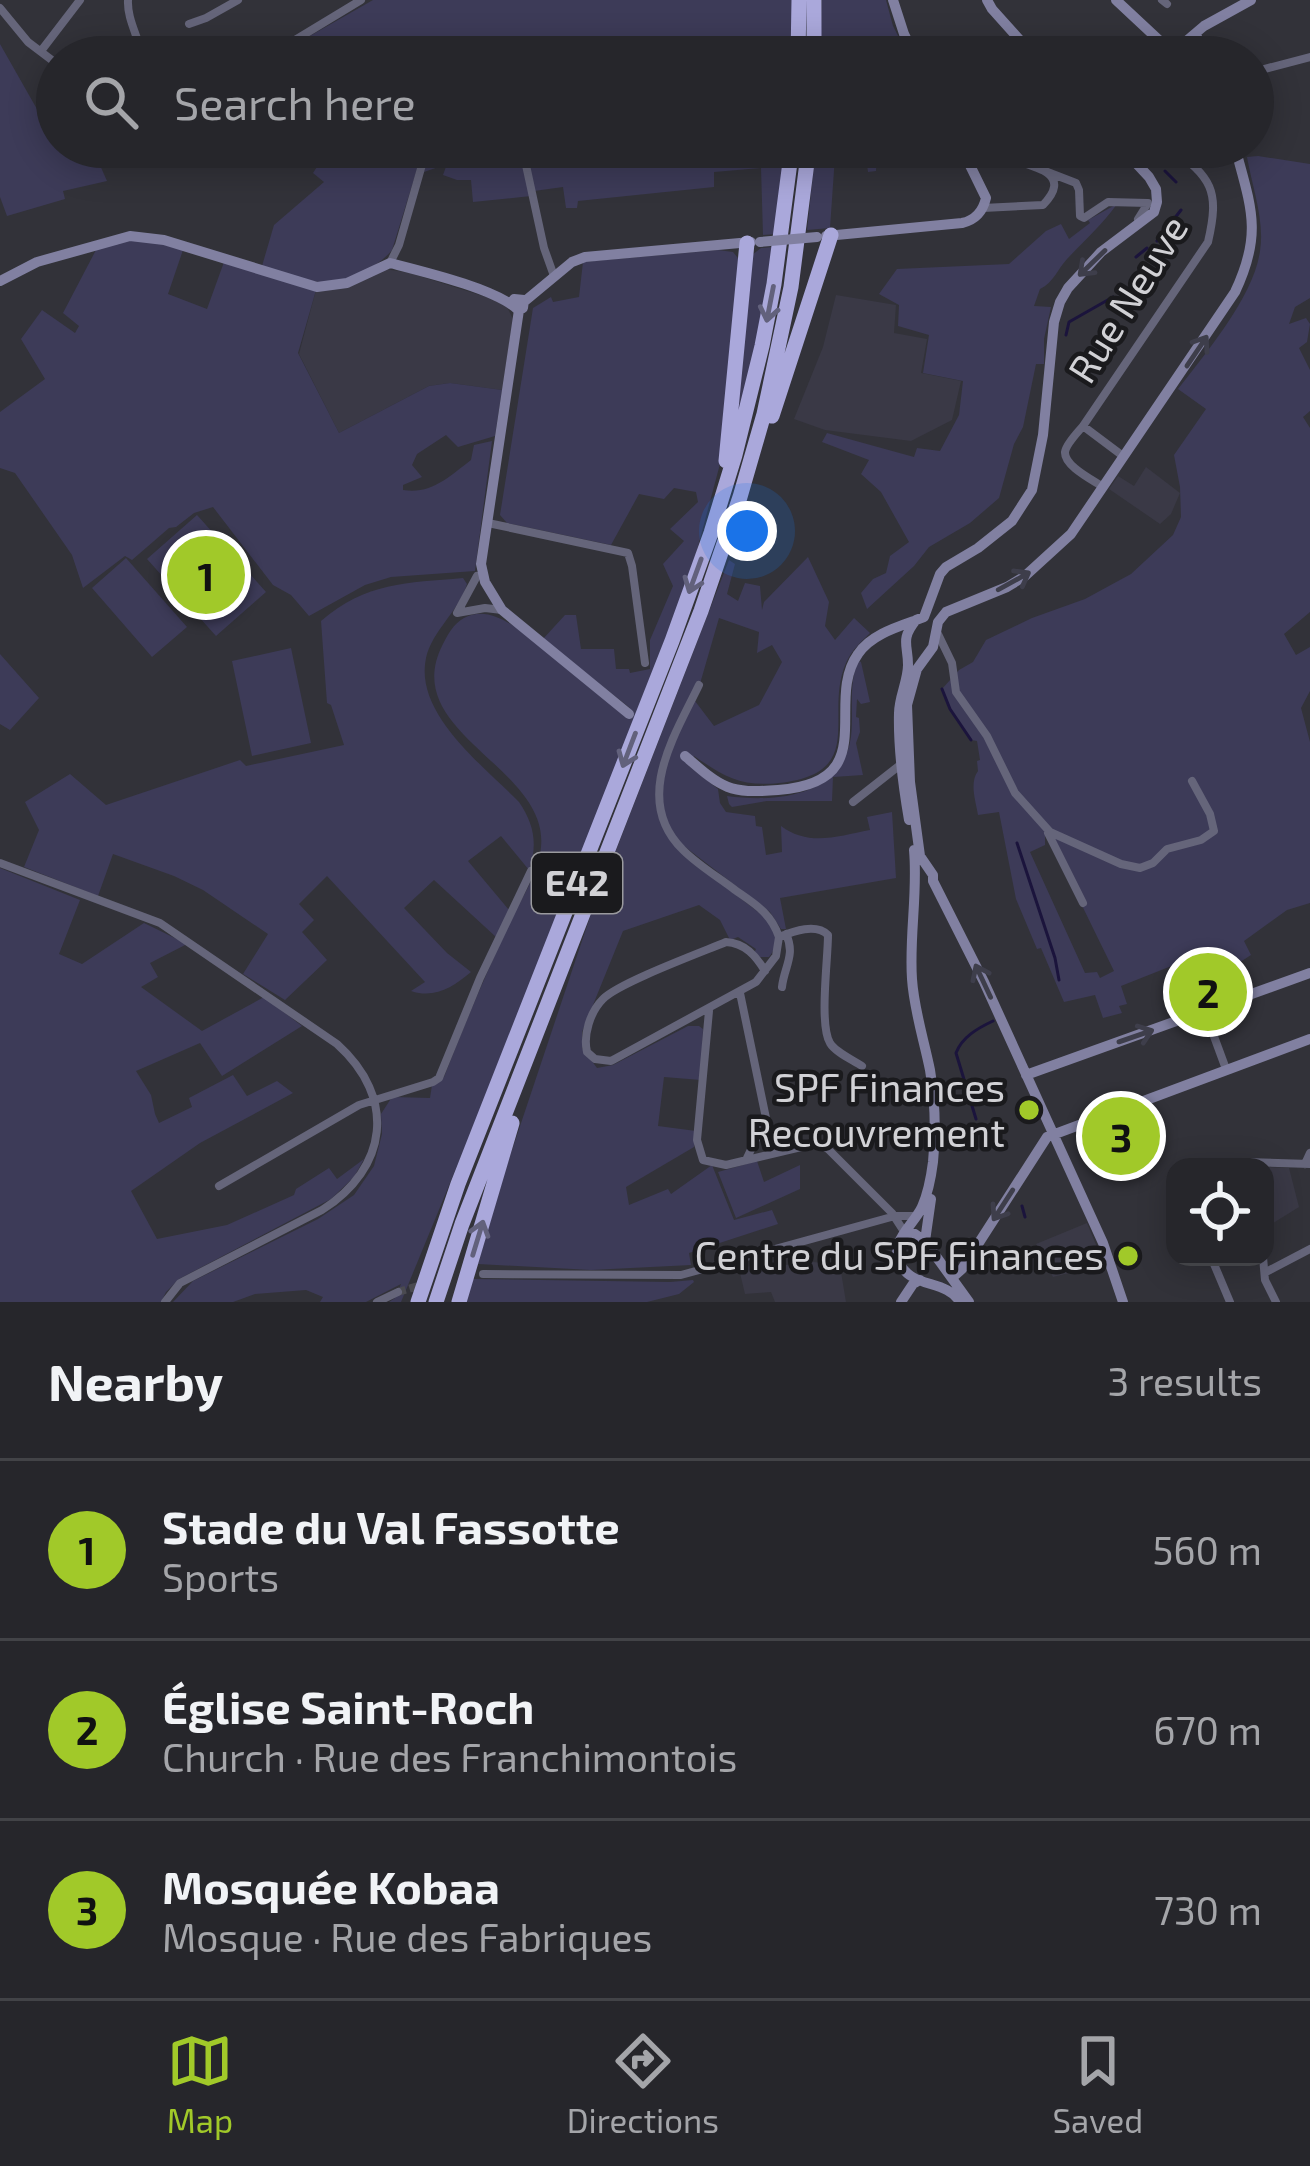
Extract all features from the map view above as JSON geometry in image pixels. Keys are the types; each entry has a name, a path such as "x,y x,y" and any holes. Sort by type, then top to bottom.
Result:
{"highway":[{"path":"798,36 799,0"},
{"path":"814,0 814,36"},
{"name":"E42","path":"418,1302 458,1184 672,641 717,511 762,346 789,168"},
{"name":"E42","path":"436,1302 462,1224 701,611 740,497 787,308 806,168"},
{"path":"740,497 769,426 824,236"},
{"path":"717,511 754,242"},
{"path":"459,1302 551,1000"},
{"path":"402,1297 458,1184"}],"street":[{"path":"52,36 80,0"},
{"path":"128,0 138,36"},
{"path":"189,24 238,0"},
{"path":"893,0 905,36"},
{"path":"987,0 1016,36"},
{"path":"1116,0 1157,36"},
{"path":"1192,36 1251,0"},
{"path":"301,36 356,1"},
{"path":"0,8 36,48"},
{"path":"1197,32 1197,36"},
{"path":"1274,66 1310,57"},
{"path":"0,281 26,266 130,236 164,240 317,287 347,283 390,263 421,168"},
{"path":"527,168 554,277"},
{"path":"629,714 502,610 482,576 518,304 585,256 973,220 986,198 972,168"},
{"path":"1040,168 1076,184 1084,218 1108,202 1148,203 1132,231"},
{"path":"904,644 940,574 1012,521 1032,490 1060,302 1085,268 1154,212 1156,189 1141,168"},
{"name":"Rue Neuve","path":"1083,426 1208,242 1215,207 1198,168"},
{"path":"1123,1302 1103,1243 974,960 924,880 904,792 899,711 919,660 946,612 1007,587 1043,562 1071,534 1212,328 1245,271 1253,237 1240,168"},
{"path":"982,208 1043,205 1053,188 1045,171"},
{"path":"390,263 518,304"},
{"path":"1104,487 1066,458 1067,448 1083,426 1124,457"},
{"path":"486,523 628,554 645,662"},
{"path":"477,576 458,613 502,610"},
{"path":"685,757 718,784 736,790 801,788 824,776 837,762 845,742 847,690 851,666 860,651 882,634 920,619 932,620 953,667 956,692 987,736 1009,784 1050,832 1140,868 1167,849 1214,831 1192,782"},
{"path":"882,634 898,636 919,660"},
{"path":"919,660 946,654"},
{"path":"919,660 910,690 908,732 924,880 911,955 915,1002 932,1080 934,1125 931,1173 917,1216 897,1248 900,1264 921,1281 949,1289 965,1302"},
{"path":"699,685 660,768 658,790 664,822 680,847 767,913 792,946 782,987"},
{"path":"853,802 901,764"},
{"path":"880,782 891,782 904,792"},
{"path":"1045,826 1083,904"},
{"path":"0,863 173,930 337,1044 362,1073 373,1100 377,1126 371,1159 342,1197 180,1283 165,1302"},
{"path":"219,1186 373,1100 439,1078 532,872"},
{"path":"783,935 818,928 828,935 828,1038 832,1046 862,1066"},
{"path":"765,971 741,945 723,944 607,995 596,1008 585,1041 590,1056 611,1061 740,993 757,982 776,956 783,935"},
{"path":"1026,1075 1310,974"},
{"path":"740,993 766,1118 746,1160"},
{"path":"710,1009 697,1140 703,1160 726,1165 818,1143 895,1216 902,1237"},
{"path":"1205,1012 1226,1069"},
{"path":"953,1277 1043,1142 1053,1134 1310,1039"},
{"path":"925,1240 939,1154 934,1125"},
{"path":"1274,1164 1306,1166 1310,1153"},
{"path":"878,1199 883,1220 902,1237"},
{"path":"483,1274 681,1275 895,1216 917,1216"},
{"path":"902,1237 915,1234 925,1240 965,1302"},
{"path":"1266,1272 1310,1250"},
{"path":"901,1302 913,1284 938,1271 938,1257"},
{"path":"1214,1266 1230,1302"},
{"path":"1265,1266 1264,1280 1276,1302"},
{"path":"377,1302 402,1297"}],"shaded area":[{"path":"373,0 792,0 792,36 310,36"},
{"path":"822,0 886,0 898,36 821,36"},
{"path":"0,44 36,107 36,168 101,168 107,181 63,191 65,199 7,216 0,197"},
{"path":"1274,158 1310,164 1310,298 1295,307 1289,324 1306,318 1310,324 1307,342 1299,348 1310,370 1310,411 1303,417 1310,428 1310,612 1284,634 1296,655 1310,647 1310,691 1301,708 1310,742 1310,903 1287,910 1244,941 1251,955 1217,977 1174,965 1121,986 1127,1004 1119,1006 1122,1013 1103,1018 1095,995 1064,1002 1041,948 1037,949 1016,899 999,812 978,815 974,787 980,760 977,741 958,722 942,689 973,662 986,640 1085,599 1131,574 1173,535 1181,517 1174,455 1206,409 1178,389 1249,286 1260,251 1249,168 1274,168","holes":["1045,830 1114,971 1100,978 1097,972 1085,973 1030,852 1045,845"]},
{"path":"316,168 417,168 392,250 381,261 333,282 310,281 262,266 274,225 324,182 313,173"},
{"path":"446,168 524,168 531,196 473,202 471,180 443,175"},
{"path":"530,168 761,168 714,172 714,187 578,201 577,208 566,208 563,187 534,191"},
{"path":"761,168 783,168 776,234 763,235"},
{"path":"814,168 834,168 830,228 807,230"},
{"path":"1117,204 1040,289 1034,306 1051,307 1044,364 1036,364 1023,427 999,498 970,523 929,547 867,609 861,593 886,573 890,556 909,542 881,492 861,474 869,460 822,442 827,433 914,457 917,448 940,451 959,415 963,381 923,373 929,335 898,326 899,305 879,294 897,269 1009,264 1046,231 1061,224 1069,239 1088,220"},
{"path":"151,241 183,250 168,294 207,309 224,262 316,290 298,353 339,433 429,386 450,383 502,390 495,436 458,447 446,435 417,454 412,465 422,477 403,485 403,490 413,491 440,483 471,460 474,445 492,441 475,571 391,577 365,585 309,616 291,595 273,585 213,507 169,528 132,560 125,556 83,588 72,555 15,473 0,468 0,412 45,379 21,339 42,310 75,333 79,326 63,313 97,248"},
{"path":"773,247 754,356 733,439 752,255"},
{"path":"733,252 742,263 724,449 696,554 508,1042 401,1302 389,1302 401,1284 366,1302 320,1302 323,1297 306,1290 255,1294 233,1302 173,1302 193,1281 318,1219 354,1195 374,1166 382,1134 381,1114 392,1097 430,1098 432,1085 444,1077 533,877 541,847 537,819 523,794 457,727 440,703 434,676 451,630 471,615 504,620 627,716 630,708 543,639 565,615 576,615 581,649 614,649 616,669 630,673 650,669 650,640 673,586 663,564 684,541 670,529 698,502 696,492 674,488 664,499 639,494 611,545 507,523 500,515 533,308 551,297 553,302 579,297 583,262"},
{"path":"385,269 505,303 513,319 502,390 450,383 429,386 339,433 299,354 316,290"},
{"path":"836,295 896,305 894,333 927,339 921,373 961,381 952,420 911,441 825,430 794,419 823,347"},
{"path":"1146,467 1180,493 1171,514 1160,524 1109,489 1118,476 1134,486"},
{"path":"197,515 266,592 216,636 147,559"},
{"path":"808,557 829,602 825,626 835,640 854,618 870,633 853,651 840,683 834,754 807,777 779,783 734,779 694,756 689,766 718,789 726,812 755,816 756,826 762,827 766,855 782,852 781,826 802,836 835,837 870,830 867,817 892,812 896,878 780,898 786,929 781,929 770,912 671,831 679,851 770,921 776,939 772,953 760,957 738,937 730,940 720,920 699,905 623,931 582,1032 582,1048 597,1068 613,1065 688,1026 703,1029 701,1080 664,1077 658,1126 696,1131 694,1147 626,1187 629,1205 668,1189 671,1194 712,1165 734,1220 772,1210 778,1224 689,1253 691,1265 591,1270 478,1264 590,917 729,560 735,564 727,594 738,601 745,583 760,586 762,610 764,602","holes":["719,618 759,632 757,653 772,645 782,662 759,705 714,726 695,701"]},
{"path":"126,558 187,627 152,657 92,588"},
{"path":"463,578 467,584 463,594 429,648 425,679 441,719 455,738 519,802 534,843 529,870 501,836 468,861 509,910 496,937 434,880 404,908 471,972 457,982 436,992 411,991 425,982 327,876 299,904 314,920 302,932 327,960 285,1000 243,974 268,934 203,890 113,854 98,896 24,867 39,830 25,802 70,774 106,805 240,760 246,766 344,745 327,703 321,621 371,592"},
{"path":"291,648 311,743 252,756 232,661"},
{"path":"0,654 39,698 10,730 0,724"},
{"path":"858,661 870,702 861,704 857,699 860,732 856,743 863,775 833,777 832,801 767,801 732,807 727,796 786,796 821,783 835,772 851,737"},
{"path":"0,868 80,900 59,954 82,964 144,923 187,944 150,963 158,977 141,987 202,1031 264,997 302,1026 222,1076 200,1043 136,1071 151,1095 159,1123 192,1107 189,1098 233,1075 247,1096 277,1081 293,1093 200,1143 131,1191 157,1239 227,1225 294,1195 329,1168 337,1179 364,1159 354,1177 331,1199 179,1279 161,1302 0,1302"},
{"path":"757,1161 764,1182 800,1165 800,1189 736,1218 718,1172"},
{"path":"1274,1167 1289,1168 1299,1207 1274,1222"},
{"path":"1087,1223 1104,1264 1053,1277 1036,1244"},
{"path":"781,1258 785,1265 840,1266 846,1302 775,1302 771,1292 745,1294 739,1269"},
{"path":"473,1279 694,1282 679,1294 647,1302 466,1302"}],"waterway":[{"path":"1165,171 1176,182"},
{"path":"1157,241 1181,210"},
{"path":"1136,257 1147,248"},
{"path":"1066,335 1069,322 1113,297"},
{"path":"942,689 971,740"},
{"path":"1017,843 1059,980"},
{"path":"976,1119 956,1053 966,1038 993,1021"},
{"path":"1022,1206 1025,1217"}],"tunnel":[{"path":"398,1292 425,1284"}],"place":[{"name":"Stade du Val Fassotte","path":"206,575"},
{"name":"Église Saint-Roch","path":"1208,992"},
{"name":"SPF Finances Recouvrement","path":"1029,1110"},
{"name":"Mosquée Kobaa","path":"1121,1136"},
{"name":"Centre du SPF Finances","path":"1128,1256"}]}
